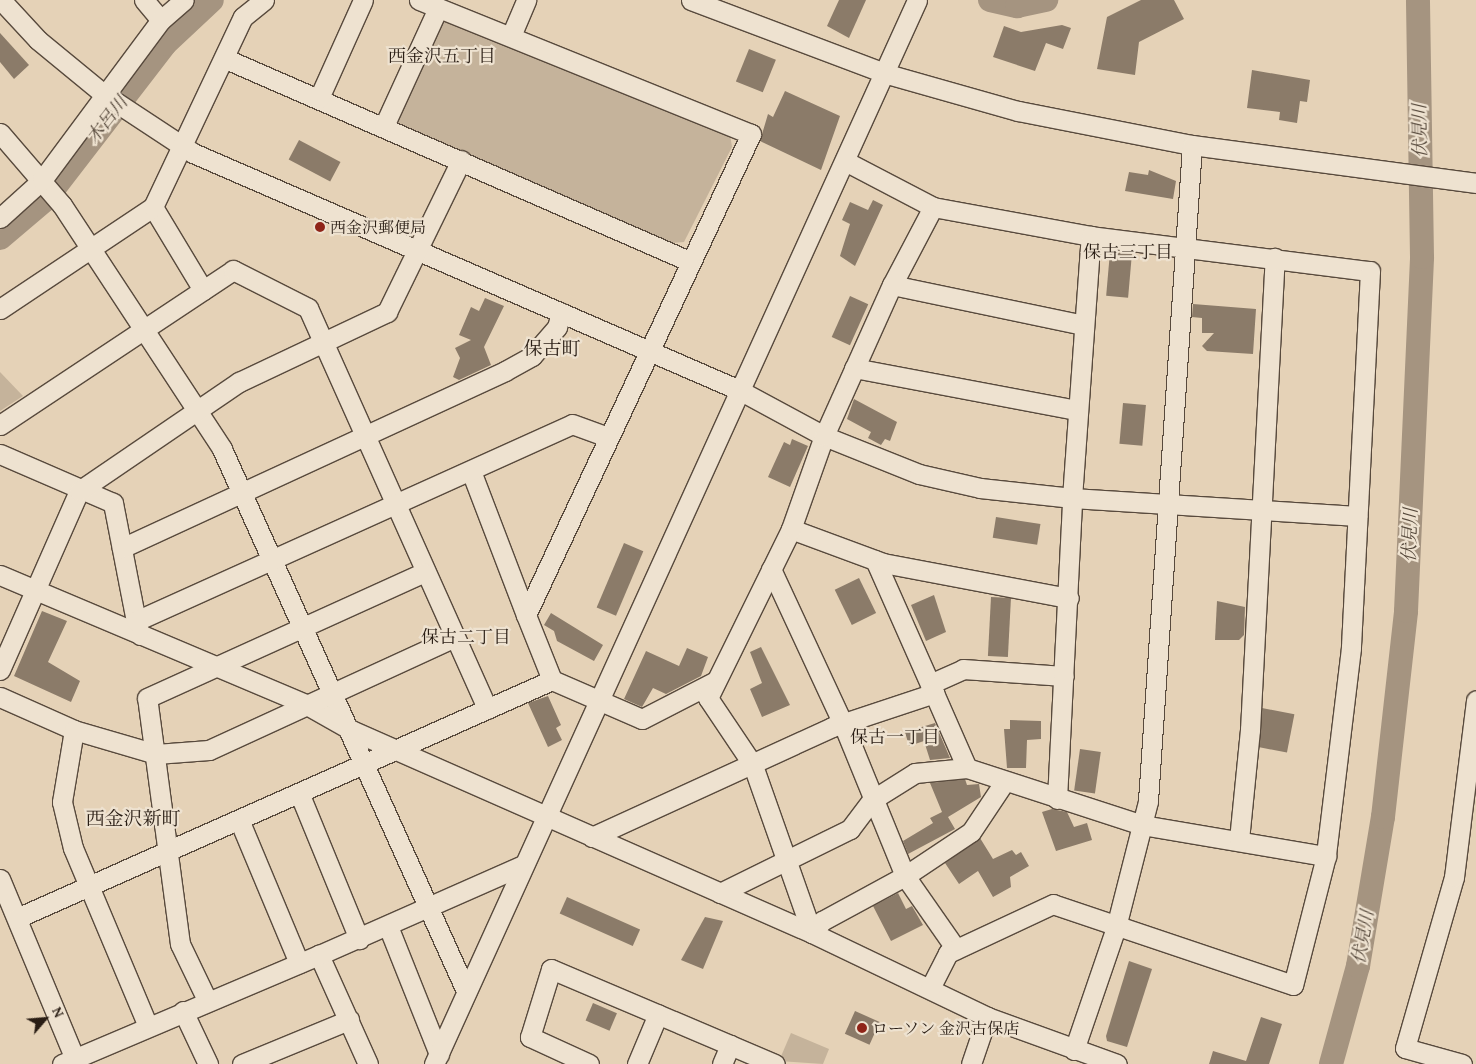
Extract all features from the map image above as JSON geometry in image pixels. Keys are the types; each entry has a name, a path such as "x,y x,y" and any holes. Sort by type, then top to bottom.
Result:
{"street":[{"path":"1,0 38,40 108,98 184,148 738,390 824,436 919,474 980,488 1072,498 1260,513 1357,516"},
{"path":"144,0 162,20"},
{"path":"0,218 44,183 108,98 162,20 184,0"},
{"path":"0,309 153,207 184,148 243,18 264,0"},
{"path":"319,98 363,0"},
{"path":"420,0 751,134 647,350 526,615"},
{"path":"512,36 526,0"},
{"path":"691,0 887,74 1018,111 1192,145 1476,183"},
{"path":"437,1059 544,815 738,390 887,74 917,0"},
{"path":"384,126 438,8"},
{"path":"226,59 384,126 690,261"},
{"path":"0,133 62,205 198,412 241,491 366,763 466,991"},
{"path":"1074,1050 1116,927 1148,801 1192,145"},
{"path":"0,670 80,491 198,412 239,382 387,312 461,160"},
{"path":"845,161 933,207 1091,236 1370,270 1351,648 1326,856 1293,985 1116,927 1053,904 948,953 930,988"},
{"path":"153,207 203,290"},
{"path":"812,933 753,765 708,698 791,529 824,436 892,285 933,207"},
{"path":"1057,799 1077,410 1091,236"},
{"path":"1239,840 1250,730 1275,258"},
{"path":"0,425 233,270 308,308 320,344 364,439 422,573 486,709"},
{"path":"892,285 1083,325"},
{"path":"122,548 241,491 364,439 532,356 557,327 561,313"},
{"path":"854,368 1077,410"},
{"path":"138,628 272,559 572,424 608,437"},
{"path":"0,454 80,491 113,503 138,628"},
{"path":"470,471 552,680 642,719 716,681"},
{"path":"791,529 875,560 1068,598"},
{"path":"875,560 968,768"},
{"path":"772,569 843,724 872,800 905,876 956,949"},
{"path":"207,1000 180,944 171,852 147,698 422,573"},
{"path":"0,575 34,591 138,628 214,668 305,704 351,730 400,749 592,837 812,933 987,1017 1117,1064"},
{"path":"0,697 74,730 156,754 208,750 452,638"},
{"path":"592,837 843,724 932,689 963,670 1064,676"},
{"path":"16,918 91,888 240,822 366,763 552,680"},
{"path":"1462,1064 1405,1048 1444,924 1472,795 1476,700"},
{"path":"74,730 62,802 73,848 148,1026"},
{"path":"720,893 850,829 872,800 915,773 968,768 1057,799 1142,825 1326,856"},
{"path":"812,933 822,921 905,876 971,832 1005,781"},
{"path":"300,795 358,939"},
{"path":"240,822 299,963"},
{"path":"0,879 71,1062 207,1000 358,939 522,866"},
{"path":"388,926 437,1059"},
{"path":"319,955 368,1064"},
{"path":"588,1064 530,1037 551,969 775,1064"},
{"path":"183,1011 208,1064"},
{"path":"637,1064 658,1014"},
{"path":"971,1064 987,1017"},
{"path":"242,1064 349,1020"},
{"path":"722,1064 730,1045"}],"shaded area":[{"path":"444,18 730,134 732,147 684,242 672,243 394,122"},
{"path":"0,372 23,396 0,411"},
{"path":"791,1033 829,1049 823,1064 779,1061"}],"building":[{"path":"839,0 866,0 849,38 827,26"},
{"path":"1141,0 1174,0 1184,19 1139,42 1135,75 1097,69 1107,17"},
{"path":"1062,25 1071,28 1063,49 1046,43 1035,71 993,57 1004,26 1021,32"},
{"path":"0,33 29,65 14,79 0,62"},
{"path":"749,49 776,60 763,92 736,81"},
{"path":"1252,70 1310,80 1307,102 1300,101 1297,123 1279,120 1280,112 1247,108"},
{"path":"785,91 840,116 821,170 760,141 768,114 773,117"},
{"path":"299,140 340,162 330,181 289,159"},
{"path":"1149,170 1176,181 1173,199 1125,191 1129,172 1148,175"},
{"path":"873,200 883,205 855,266 840,256 850,224 842,220 850,202 868,210"},
{"path":"1110,252 1132,254 1128,298 1106,296"},
{"path":"850,296 868,304 850,345 832,337"},
{"path":"485,298 504,306 484,347 491,365 459,380 453,377 460,358 455,348 471,340 459,335 471,307 479,311"},
{"path":"1193,304 1256,309 1253,354 1207,351 1202,346 1214,333 1202,333 1202,318 1192,317"},
{"path":"854,399 897,422 890,441 885,439 881,445 868,438 871,432 847,419"},
{"path":"1123,403 1146,405 1142,446 1119,444"},
{"path":"792,439 808,446 790,487 768,477 784,442 790,445"},
{"path":"996,517 1040,524 1037,545 993,538"},
{"path":"624,543 643,551 616,616 597,607"},
{"path":"859,578 876,613 852,625 835,590"},
{"path":"934,595 946,632 926,641 911,605"},
{"path":"991,597 1011,598 1008,657 988,656"},
{"path":"1217,601 1245,607 1244,635 1239,640 1215,640"},
{"path":"42,611 67,621 48,662 80,681 71,702 14,676"},
{"path":"551,613 603,645 594,661 557,641 554,631 544,625"},
{"path":"761,647 790,705 762,717 750,689 762,683 750,652"},
{"path":"687,648 708,657 701,676 666,694 653,688 642,707 624,699 646,651 679,666"},
{"path":"548,696 561,725 556,728 562,740 548,747 528,703"},
{"path":"1262,708 1294,714 1287,753 1255,746"},
{"path":"1010,720 1041,721 1041,739 1027,740 1026,768 1007,768 1004,729 1010,729"},
{"path":"935,723 950,758 930,760 924,741 909,746 905,732"},
{"path":"1080,749 1101,752 1095,794 1074,791"},
{"path":"965,779 967,785 979,784 981,797 948,817 955,829 908,854 903,841 933,823 930,818 942,812 930,783"},
{"path":"1052,809 1067,812 1074,827 1087,823 1092,840 1056,851 1042,812"},
{"path":"980,838 993,859 1012,850 1016,855 1021,852 1029,866 1010,877 1011,887 993,897 978,871 959,884 945,863"},
{"path":"898,893 906,909 912,906 923,925 891,941 873,906"},
{"path":"567,897 640,930 633,946 560,913"},
{"path":"705,917 723,921 703,969 681,960"},
{"path":"1129,961 1152,969 1127,1047 1107,1041 1106,1036"},
{"path":"593,1003 617,1013 610,1031 586,1020"},
{"name":"ローソン 金沢古保店","path":"855,1011 880,1022 869,1045 845,1034"},
{"path":"1261,1017 1282,1024 1269,1064 1209,1064 1213,1051 1246,1061"}],"waterway":[{"name":"木呂川","path":"0,238 45,200 165,44 212,0"},
{"name":"木呂川","path":"990,0 1017,6 1046,0"},
{"name":"伏見川","path":"1331,1064 1358,966 1383,817 1406,611 1422,257 1418,0"}],"place":[{"name":"西金沢郵便局","path":"320,227"},
{"name":"ローソン 金沢古保店","path":"862,1028"}],"district":[{"name":"西金沢五丁目","path":"442,56"},
{"name":"保古三丁目","path":"1128,252"},
{"name":"保古町","path":"552,349"},
{"name":"保古二丁目","path":"466,637"},
{"name":"保古一丁目","path":"895,737"},
{"name":"西金沢新町","path":"133,819"}]}
